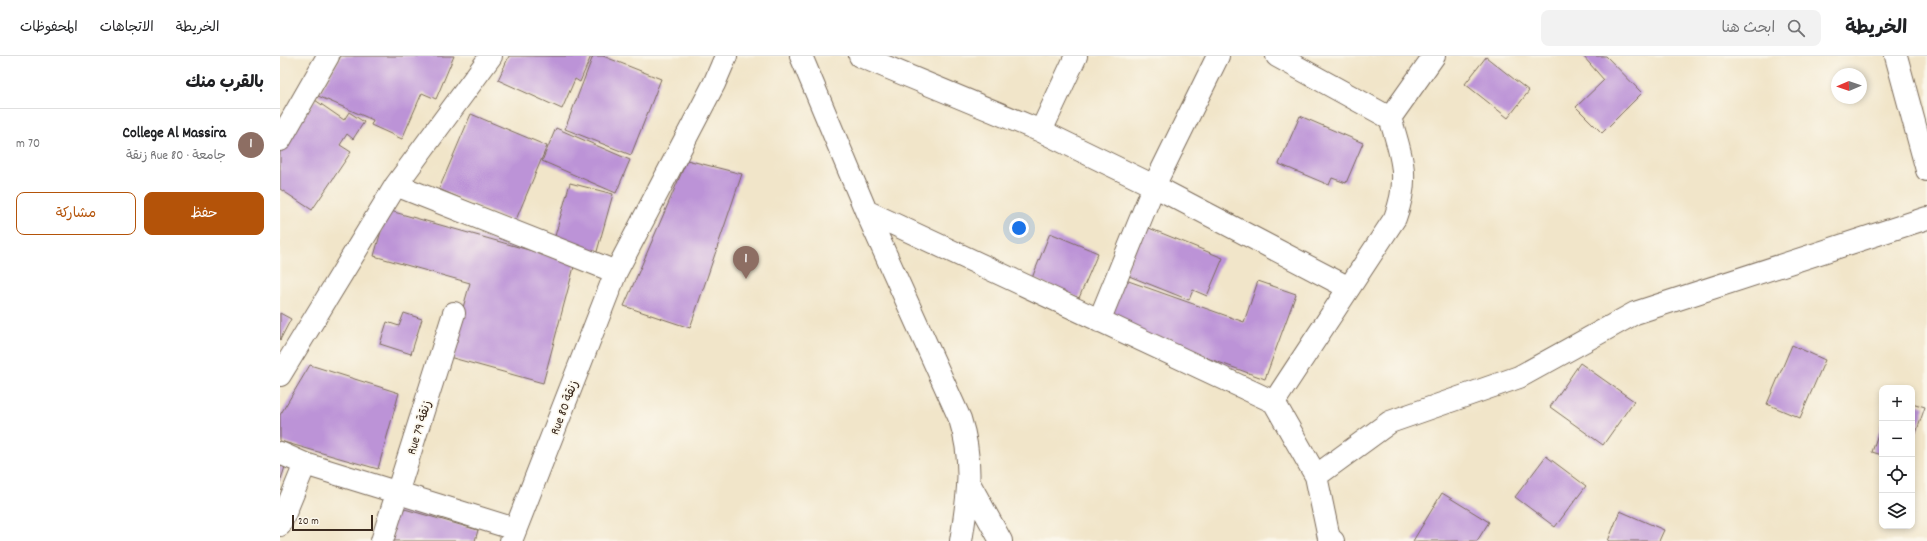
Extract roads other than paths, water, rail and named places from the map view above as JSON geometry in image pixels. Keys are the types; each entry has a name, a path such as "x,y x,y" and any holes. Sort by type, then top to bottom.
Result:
{"street":[{"path":"280,140 328,56"},
{"path":"280,375 396,185 491,56"},
{"name":"Rue 80 زنقة","path":"513,535 616,272 714,84 726,56"},
{"path":"801,56 866,211 960,419 968,451 970,482 961,541"},
{"path":"860,56 1041,131 1154,186 1349,288"},
{"path":"1041,131 1076,56"},
{"path":"1099,321 1154,186 1218,56"},
{"path":"1274,402 1395,218 1402,199 1404,177 1401,153 1390,118 1277,56"},
{"path":"1390,118 1434,56"},
{"path":"1896,56 1927,170"},
{"path":"396,185 616,272"},
{"path":"866,211 1274,402 1316,476 1330,540"},
{"path":"1316,476 1390,422 1519,377 1635,313 1927,218"},
{"name":"Rue 79 زنقة","path":"382,541 454,313"},
{"path":"280,454 305,464 398,492 513,535"},
{"path":"280,525 305,464"},
{"path":"970,482 1001,541"}],"place":[{"name":"College Al Massira","path":"746,279"}]}
